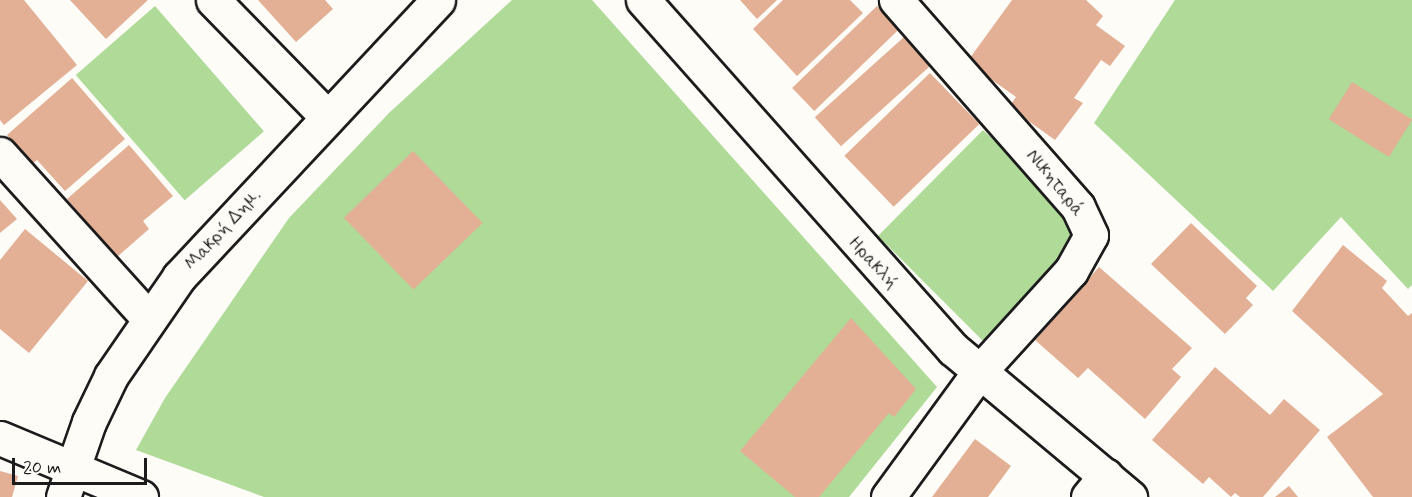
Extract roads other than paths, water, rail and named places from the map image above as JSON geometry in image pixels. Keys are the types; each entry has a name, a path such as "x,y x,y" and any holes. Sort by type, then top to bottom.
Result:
{"street":[{"path":"213,0 327,117"},
{"name":"Μακρή Δημ.","path":"68,482 99,400 148,318 179,277 438,0"},
{"name":"Ηρακλή","path":"643,0 876,266 953,349 1097,486 1130,497"},
{"name":"Νικηταρά","path":"896,0 1078,207 1091,236 1071,271 979,372"},
{"path":"0,154 148,318"},
{"path":"888,497 979,372"},
{"path":"0,438 68,482 141,497"}]}
